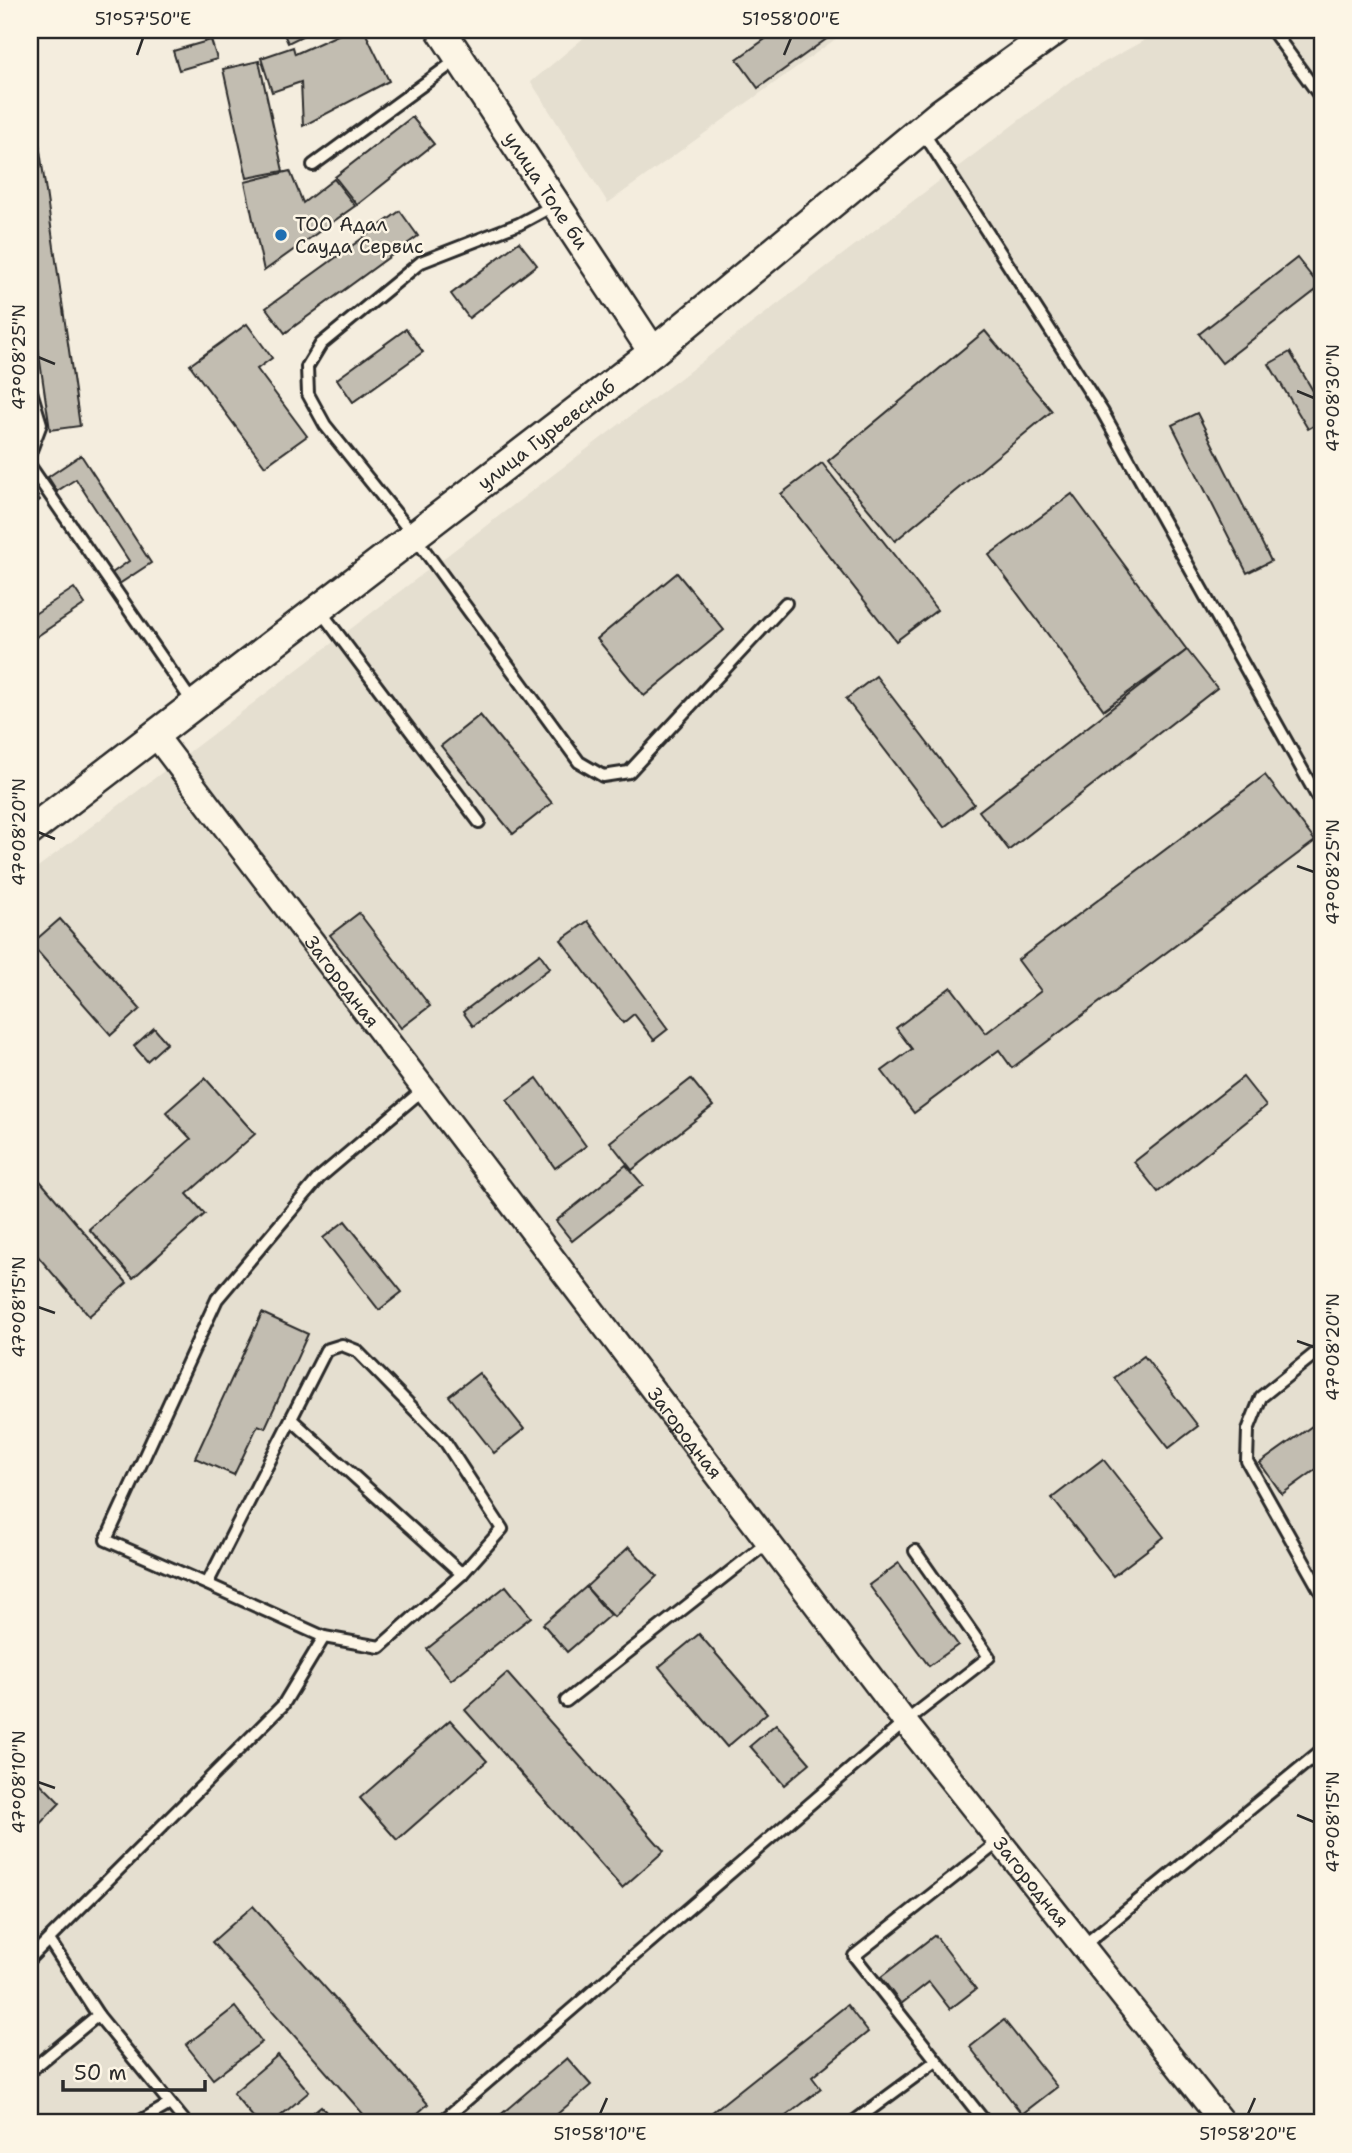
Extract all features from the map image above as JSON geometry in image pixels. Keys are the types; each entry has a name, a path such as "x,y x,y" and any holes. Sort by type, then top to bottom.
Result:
{"street":[{"name":"улица Толе би","path":"442,30 653,352"},
{"name":"улица Гурьевснаб","path":"30,831 653,352 921,129 1056,30"},
{"name":"Загородная","path":"156,736 905,1722 1223,2123"}],"lane":[{"path":"1272,30 1322,99"},
{"path":"313,165 460,58"},
{"path":"921,129 1102,411 1322,805"},
{"path":"556,204 519,224 421,262 321,344 307,367 308,394 325,425 414,536 579,762 603,776 629,772 786,603"},
{"path":"30,388 41,424 30,453"},
{"path":"30,466 194,704"},
{"path":"319,609 478,822"},
{"path":"207,1584 326,1350 342,1345 357,1351 444,1440 502,1529 463,1574 380,1647 324,1637 106,1541 217,1299 319,1178 426,1088"},
{"path":"1322,1348 1261,1397 1248,1430 1247,1461 1322,1594"},
{"path":"292,1420 463,1574"},
{"path":"566,1701 768,1542"},
{"path":"440,2123 905,1722 989,1657 915,1551"},
{"path":"30,1958 283,1704 324,1637"},
{"path":"1084,1945 1322,1750"},
{"path":"986,2123 853,1956 1001,1840"},
{"path":"49,1940 98,2015 186,2123"},
{"path":"30,2071 98,2015"},
{"path":"852,2123 936,2061"},
{"path":"137,2123 170,2104"}],"path":[{"path":"1316,30 1322,32"}],"shaded area":[{"path":"593,30 848,30 608,203 531,82"},
{"path":"1163,30 1322,30 1322,2123 30,2123 30,873 1072,80"}],"building":[{"path":"282,30 314,30 288,43"},
{"path":"349,30 364,30 389,81 303,126 301,82 272,92 261,58 293,47 295,54"},
{"path":"778,30 839,30 758,88 737,59"},
{"path":"211,40 217,59 179,70 173,51"},
{"path":"259,61 283,171 247,178 223,69"},
{"path":"35,116 80,426 50,430 30,293 30,117"},
{"path":"412,117 434,144 357,205 335,177"},
{"path":"290,171 303,203 334,179 355,206 264,271 245,182"},
{"path":"400,211 418,236 285,333 266,308"},
{"path":"519,242 537,265 469,318 451,294"},
{"path":"1297,258 1320,287 1222,363 1199,334"},
{"path":"247,324 272,358 257,369 307,436 265,466 190,365"},
{"path":"406,329 423,352 353,402 337,379"},
{"path":"985,331 1052,411 895,541 828,461"},
{"path":"1290,352 1322,406 1322,421 1308,429 1269,364"},
{"path":"1197,413 1271,561 1247,573 1172,425"},
{"path":"81,455 151,563 119,584 112,573 129,561 76,479 57,491 48,477"},
{"path":"822,463 937,610 896,641 781,494"},
{"path":"30,484 40,500 30,507"},
{"path":"1072,494 1187,650 1104,710 989,555"},
{"path":"677,573 724,630 644,696 597,639"},
{"path":"74,588 85,604 30,641 30,617"},
{"path":"1187,650 1217,688 1009,850 979,811"},
{"path":"876,676 974,804 944,827 846,699"},
{"path":"480,715 552,803 513,834 441,746"},
{"path":"1265,775 1315,841 1012,1068 999,1050 914,1113 882,1071 912,1049 896,1028 951,987 986,1033 1041,991 1018,960"},
{"path":"359,913 430,1006 401,1028 330,935"},
{"path":"60,919 140,1009 111,1035 31,944"},
{"path":"588,921 668,1029 654,1040 634,1014 623,1023 561,940"},
{"path":"540,954 550,968 473,1026 463,1012"},
{"path":"154,1028 167,1043 147,1061 134,1046"},
{"path":"1243,1077 1266,1106 1158,1192 1134,1162"},
{"path":"205,1078 255,1134 187,1194 205,1214 133,1278 89,1229 191,1139 166,1112"},
{"path":"537,1078 586,1146 555,1168 507,1100"},
{"path":"691,1079 713,1106 632,1170 610,1142"},
{"path":"626,1165 643,1185 572,1241 556,1221"},
{"path":"30,1169 127,1283 89,1316 30,1247"},
{"path":"345,1221 402,1292 379,1310 323,1238"},
{"path":"262,1313 308,1334 265,1428 258,1425 234,1475 195,1458"},
{"path":"1144,1356 1198,1426 1169,1448 1114,1378"},
{"path":"479,1373 524,1429 494,1453 449,1396"},
{"path":"1322,1419 1322,1465 1282,1494 1260,1463"},
{"path":"1103,1459 1164,1537 1113,1576 1052,1498"},
{"path":"629,1547 657,1576 614,1617 586,1587"},
{"path":"899,1563 958,1645 929,1666 869,1585"},
{"path":"506,1586 531,1617 451,1680 427,1649"},
{"path":"586,1587 610,1615 567,1652 543,1624"},
{"path":"699,1634 767,1713 727,1747 659,1667"},
{"path":"507,1673 664,1851 622,1888 465,1710"},
{"path":"450,1720 487,1761 397,1840 360,1798"},
{"path":"776,1724 810,1763 784,1785 750,1746"},
{"path":"30,1773 60,1803 30,1834"},
{"path":"253,1906 428,2104 407,2123 371,2123 212,1942"},
{"path":"935,1935 976,1989 950,2009 929,1982 901,2004 881,1977"},
{"path":"847,2005 868,2032 812,2077 821,2089 777,2123 702,2123 701,2121"},
{"path":"235,2007 262,2042 213,2079 186,2045"},
{"path":"1004,2020 1057,2087 1022,2114 970,2047"},
{"path":"278,2055 309,2092 272,2123 258,2123 233,2093"},
{"path":"567,2058 591,2085 547,2123 491,2123"},
{"path":"321,2106 335,2123 300,2123"}],"place":[{"name":"ТОО Адал Сауда Сервис","path":"281,235"}]}
